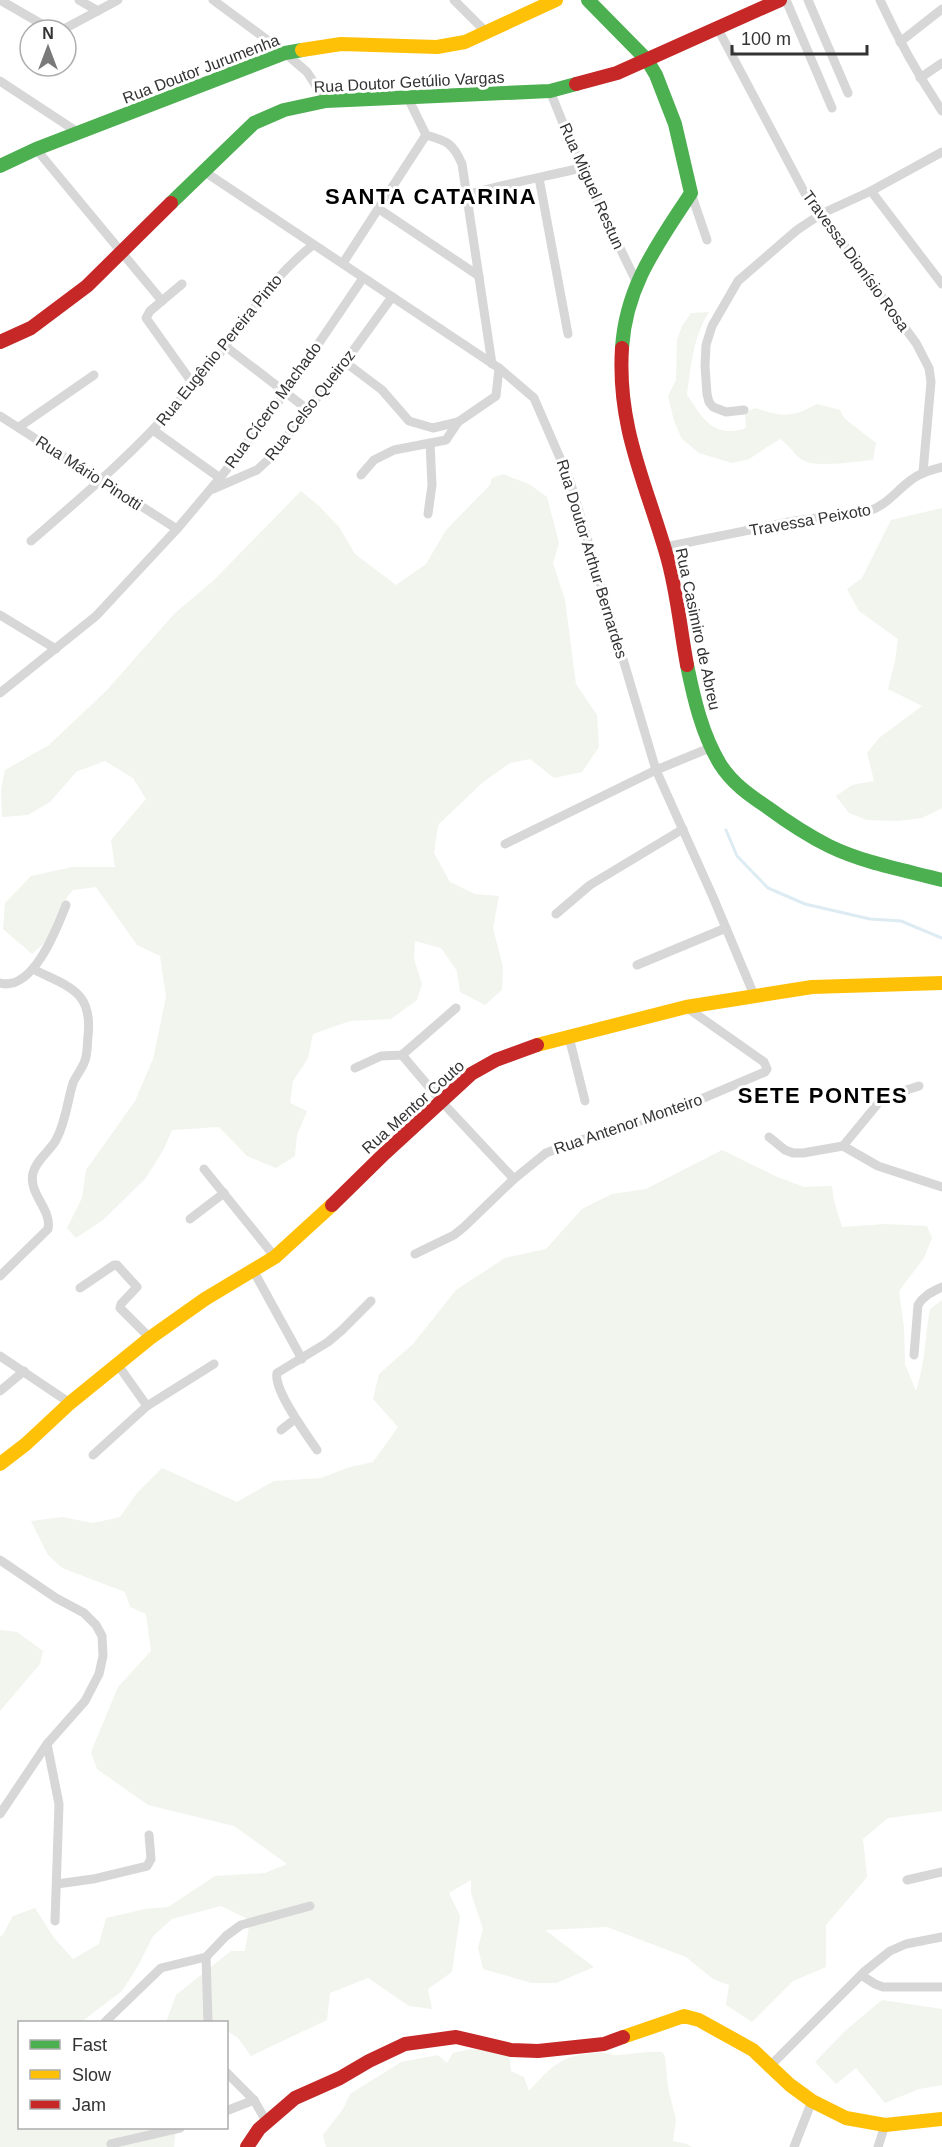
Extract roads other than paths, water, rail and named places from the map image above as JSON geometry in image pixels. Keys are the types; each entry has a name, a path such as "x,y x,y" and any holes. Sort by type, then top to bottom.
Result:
{"street":[{"path":"0,0 31,18"},
{"path":"79,0 98,11"},
{"path":"78,22 118,0"},
{"path":"213,0 307,72 326,100"},
{"path":"454,0 487,33"},
{"name":"Rua Doutor Jurumenha","path":"0,166 36,149 285,53 341,44 437,47 465,42 556,0"},
{"path":"588,0 647,60 656,75 675,124 691,193 707,240"},
{"name":"Rua Doutor Getúlio Vargas","path":"3,337 31,328 87,285 122,253 202,170 254,123 284,110 326,100 550,91 617,73 780,0"},
{"path":"786,0 832,108"},
{"path":"808,0 848,93"},
{"path":"880,0 920,78 942,111"},
{"path":"900,42 942,9"},
{"name":"Travessa Dionísio Rosa","path":"718,29 809,201 916,343 929,368 931,382 923,472"},
{"path":"920,78 942,63"},
{"path":"0,81 79,133"},
{"name":"Rua Miguel Restun","path":"550,91 581,168 636,280"},
{"path":"345,362 382,390 409,420 433,428 458,422 496,396 496,366 479,276 462,164 456,151 448,142 426,135 408,98"},
{"path":"343,262 426,135"},
{"path":"36,149 162,301"},
{"path":"744,410 718,410 709,402 705,366 706,345 712,326 738,281 797,230 821,214 871,191 942,152"},
{"path":"466,195 505,183 581,168"},
{"name":"Rua Doutor Arthur Bernardes","path":"202,170 496,366 534,398 570,481 656,770 754,995"},
{"path":"538,178 568,334"},
{"path":"871,191 942,284"},
{"name":"Rua Casimiro de Abreu","path":"691,193 649,254 636,280 625,321 622,352 627,420 633,452 665,547 678,600 696,707 711,747 738,786 787,823 830,846 860,857 942,880"},
{"path":"379,209 479,276"},
{"name":"Rua Eugênio Pereira Pinto","path":"31,541 100,481 153,430 225,346 269,287 313,245"},
{"name":"Rua Cícero Machado","path":"177,529 220,478 285,393 363,278"},
{"path":"182,284 147,315 147,321 194,384"},
{"name":"Rua Celso Queiroz","path":"210,490 257,470 270,458 392,297"},
{"path":"225,346 307,409"},
{"path":"19,427 94,375"},
{"name":"Rua Mário Pinotti","path":"0,416 177,529"},
{"path":"361,475 374,460 394,450 446,440 458,422"},
{"path":"153,430 220,478"},
{"path":"428,514 432,485 430,442"},
{"name":"Travessa Peixoto","path":"665,547 794,521 869,511 878,508 923,472 942,467"},
{"path":"0,693 96,616 177,529"},
{"path":"0,615 56,649"},
{"path":"505,844 656,770 711,747"},
{"path":"555,914 590,885 683,829"},
{"path":"0,982 6,984 14,981 33,969 52,937 66,905"},
{"path":"637,965 726,928"},
{"path":"0,1276 48,1229 48,1219 34,1189 33,1173 62,1128 76,1077 85,1061 89,1028 86,1005 81,997 74,990 33,969"},
{"name":"Rua Mentor Couto","path":"0,1464 27,1444 70,1403 150,1338 205,1299 275,1257 471,1074 496,1060 521,1050 686,1007 754,995 812,987 942,983"},
{"name":"Rua Antenor Monteiro","path":"415,1254 454,1235 514,1179 546,1153 680,1108 765,1072 764,1062 686,1007"},
{"path":"355,1068 381,1056 402,1055 456,1008"},
{"path":"569,1037 585,1101"},
{"path":"402,1055 441,1101 514,1179"},
{"path":"843,1146 880,1101 919,1086"},
{"path":"769,1137 784,1150 793,1153 843,1146 878,1166 942,1187"},
{"path":"204,1169 275,1257"},
{"path":"190,1220 224,1193"},
{"path":"80,1288 117,1265 137,1287 120,1308 150,1338"},
{"path":"253,1270 302,1359"},
{"path":"914,1355 918,1305 922,1298 942,1287"},
{"path":"317,1450 295,1419 276,1377 280,1371 302,1359 342,1330 371,1301"},
{"path":"0,1356 70,1403"},
{"path":"93,1455 147,1406 214,1364"},
{"path":"118,1365 147,1406"},
{"path":"0,1391 24,1371"},
{"path":"281,1430 295,1419"},
{"path":"0,1560 56,1598 84,1613 96,1625 102,1636 103,1656 99,1674 85,1701 47,1744 0,1814"},
{"path":"47,1744 59,1804 55,1921"},
{"path":"57,1884 93,1879 147,1866 151,1859 149,1835"},
{"path":"907,1880 942,1872"},
{"path":"106,2021 161,1968 206,1957 226,1936 241,1925 310,1906"},
{"path":"771,2065 861,1975 890,1951 906,1944 942,1937"},
{"path":"206,1957 208,2021"},
{"path":"861,1975 883,1987 942,1987"},
{"path":"247,2147 266,2121 295,2098 340,2078 405,2044 456,2037 511,2050 538,2051 604,2044 684,2016 699,2020 753,2050 790,2085 812,2101 846,2118 885,2125 942,2119"},
{"path":"228,2074 254,2100 266,2121"},
{"path":"228,2110 254,2100"},
{"path":"794,2147 812,2101"},
{"path":"878,2147 885,2125"},
{"path":"111,2144 172,2129"}],"waterway":[{"path":"726,830 737,856 768,888 805,904 870,919 901,921 942,938"}],"district":[{"name":"SANTA CATARINA","path":"431,196"},
{"name":"SETE PONTES","path":"823,1095"}]}
